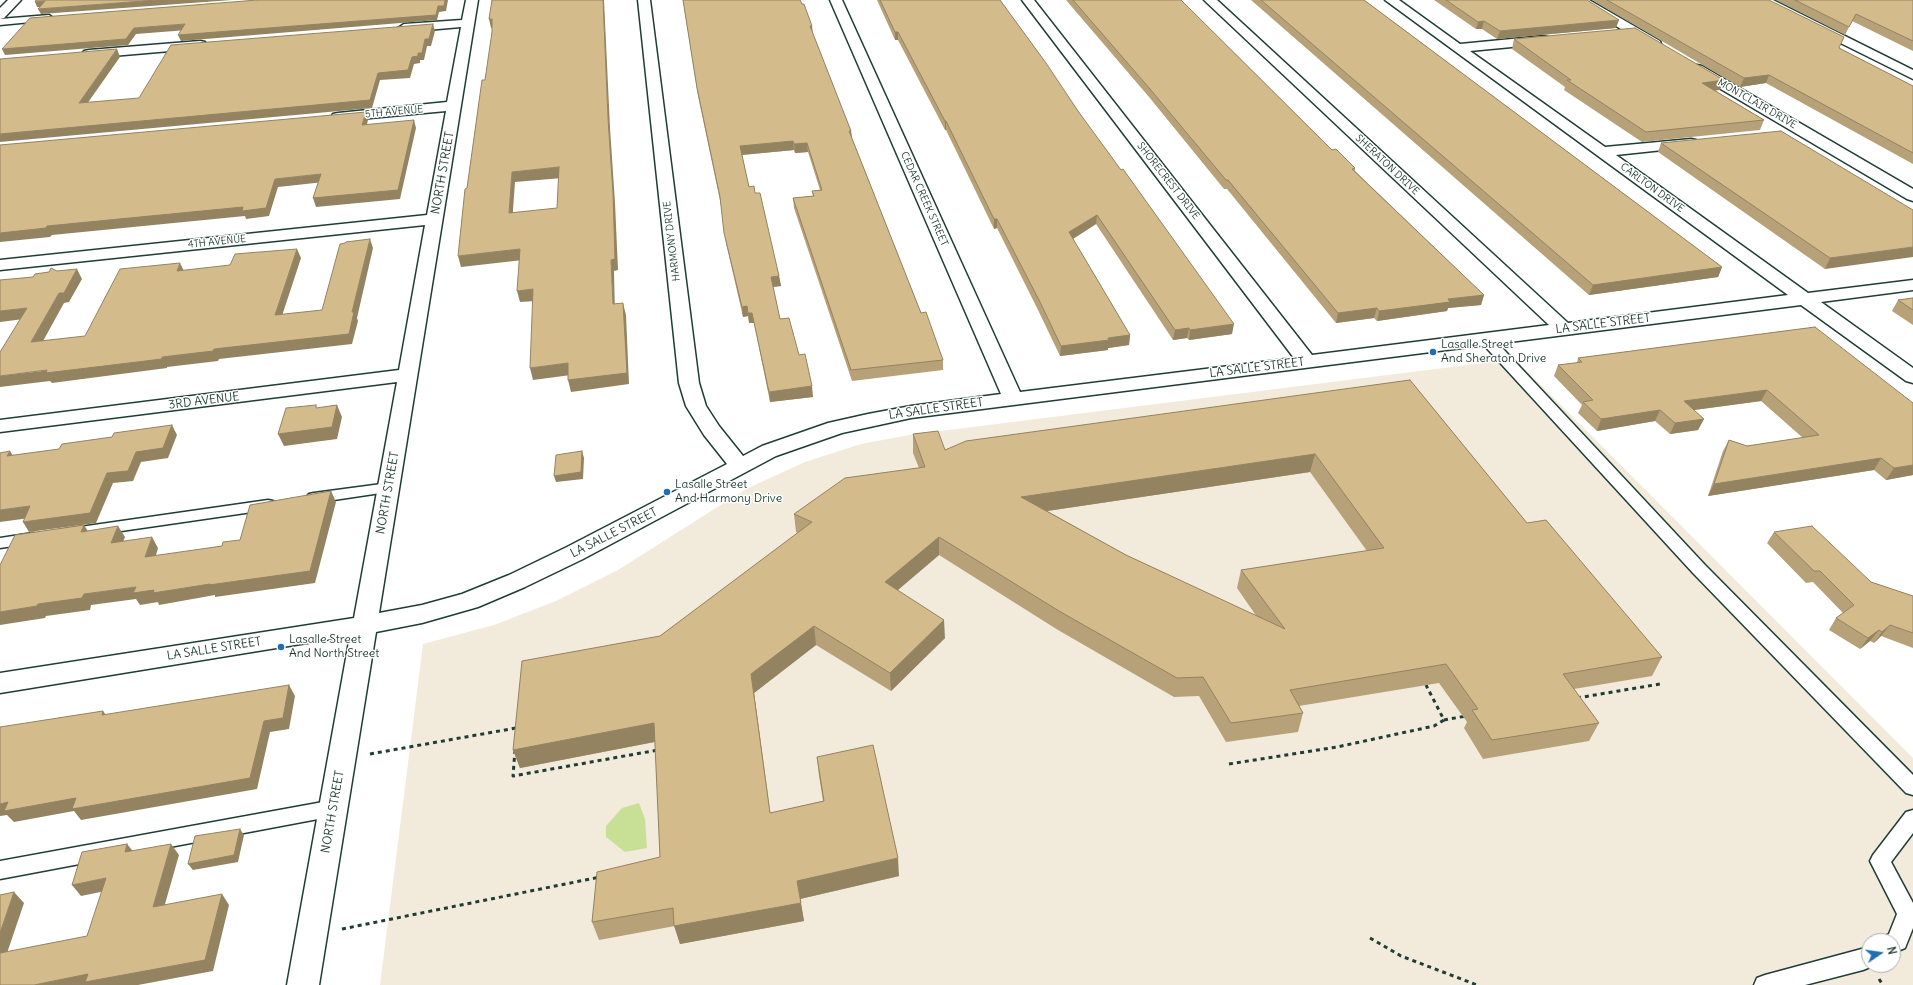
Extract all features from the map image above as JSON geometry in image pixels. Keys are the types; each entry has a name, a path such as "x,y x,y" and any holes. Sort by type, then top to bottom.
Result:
{"street":[{"path":"0,15 14,0"},
{"name":"NORTH STREET","path":"303,985 472,0"},
{"name":"HARMONY DRIVE","path":"644,0 689,383 696,406 710,430 740,466"},
{"name":"CEDAR CREEK STREET","path":"836,0 1013,399"},
{"name":"SHORECREST DRIVE","path":"1028,0 1307,362"},
{"name":"SHERATON DRIVE","path":"1210,0 1564,329"},
{"name":"CARLTON DRIVE","path":"1391,0 1913,377"},
{"path":"1580,0 1668,52"},
{"path":"1764,0 1913,74"},
{"path":"389,30 468,23"},
{"path":"1611,34 1634,32"},
{"path":"1457,48 1557,39"},
{"path":"79,55 214,44"},
{"name":"MONTCLAIR DRIVE","path":"1689,64 1913,196"},
{"name":"5TH AVENUE","path":"321,119 454,106"},
{"path":"1781,134 1804,132"},
{"path":"1602,152 1703,142"},
{"name":"4TH AVENUE","path":"0,265 435,219"},
{"name":"LA SALLE STREET","path":"0,683 365,625 469,601 517,581 575,553 769,451 796,441 868,420 911,412 1913,285"},
{"name":"3RD AVENUE","path":"0,426 408,375"}],"lane":[{"path":"0,22 55,18"},
{"path":"1486,339 1699,569 1913,787"},
{"path":"303,500 389,488"},
{"path":"0,543 280,503"},
{"path":"0,870 334,808"},
{"path":"1901,933 1911,914 1880,861 1913,818"},
{"path":"1765,985 1861,961"}],"path":[{"path":"1575,698 1660,684"},
{"path":"1426,685 1444,720"},
{"path":"1229,764 1315,751 1417,731 1434,726 1444,720 1474,715"},
{"path":"342,759 516,728 515,736"},
{"path":"515,744 513,776 659,750"},
{"path":"312,935 602,877"},
{"path":"1370,938 1401,956 1478,985"}],"shaded area":[{"path":"1515,359 1913,758 1913,985 380,985 423,644 494,625 556,601 618,570 746,489 805,462 861,444 909,435"}],"green space":[{"path":"639,803 645,819 647,848 625,852 606,837 606,826 622,808"}],"building":[{"path":"36,0 157,0 38,9 45,1 35,2"},
{"path":"257,0 445,0 444,6 438,6 436,15 178,35 185,24 134,28 126,39 2,49 30,18"},
{"path":"492,0 603,0 613,193 615,259 611,260 613,304 623,303 627,373 568,380 568,363 530,368 533,289 517,291 520,249 458,256 465,189 467,188 482,80 485,80 492,32 492,19 489,19","holes":["559,167 557,208 509,213 512,172"]},
{"path":"683,0 800,0 802,4 804,4 812,26 810,26 851,131 849,131 921,313 926,312 943,360 851,370 793,198 814,196 812,191 822,190 807,143 794,144 793,141 740,146 749,187 754,186 755,193 760,193 779,276 771,277 780,319 789,318 799,355 805,354 812,386 769,392 752,313 748,313 747,306 742,307 724,233 720,197 697,88"},
{"path":"880,0 1000,0 1046,63 1078,111 1121,170 1123,169 1234,324 1190,330 1189,328 1175,330 1097,215 1069,232 1130,335 1108,338 1109,340 1061,346 997,219 994,219 946,121 898,32 895,32"},
{"path":"1073,0 1181,0 1332,150 1336,149 1355,168 1352,169 1484,295 1448,299 1450,302 1379,311 1377,308 1338,313 1228,180 1226,180"},
{"path":"1261,0 1364,0 1722,267 1593,285"},
{"path":"1446,0 1587,0 1619,20 1500,31 1484,21 1478,22"},
{"path":"1607,0 1769,0 1844,37 1839,48 1913,86 1913,153 1769,75 1744,78"},
{"path":"1795,0 1913,0 1913,41 1856,14 1849,27"},
{"path":"433,24 429,39 425,39 422,53 418,53 418,56 412,57 408,70 378,73 370,100 0,134 0,59 117,49 79,103 139,98 171,45"},
{"path":"1635,28 1724,80 1702,83 1764,120 1646,132 1567,80 1571,80 1514,39"},
{"path":"366,112 362,125 414,120 398,190 313,198 321,174 275,179 266,208 242,211 243,207 47,226 46,228 0,233 0,145"},
{"path":"1781,131 1913,210 1913,247 1830,258 1661,143"},
{"path":"370,239 352,312 354,312 349,334 214,349 213,351 162,357 162,359 46,373 47,370 0,376 0,352 27,308 0,311 0,280 33,277 35,274 49,272 51,268 57,271 77,269 64,293 59,293 31,342 85,336 120,269 180,263 177,271 230,265 235,254 297,249 275,315 322,310 340,244"},
{"path":"1913,298 1913,310 1898,300"},
{"path":"1815,327 1913,403 1913,465 1894,468 1881,458 1714,484 1729,440 1747,446 1819,435 1767,390 1684,401 1704,419 1675,423 1660,410 1601,419 1583,402 1593,400 1558,365 1582,362 1578,358"},
{"path":"1410,380 1527,523 1546,520 1662,657 1563,674 1599,723 1492,740 1472,710 1478,709 1446,664 1290,690 1303,713 1231,723 1203,677 1177,678 1059,611 939,537 885,582 944,620 890,673 814,626 751,674 770,813 824,801 817,757 873,745 898,858 797,881 801,903 674,926 673,908 592,922 597,872 660,857 654,723 513,750 522,661 660,636 812,522 794,514 845,478 925,467 913,434 938,431 945,450 966,441","holes":["1315,454 1384,548 1241,570 1285,629 1126,555 1021,497"]},
{"path":"316,405 316,408 337,405 332,427 278,434 286,408"},
{"path":"172,425 163,448 136,452 128,471 107,473 90,513 23,522 30,506 0,510 0,453 10,451 7,456 59,449 62,444 112,437 114,433"},
{"path":"582,451 581,472 554,476 556,455"},
{"path":"331,491 310,571 153,593 154,590 133,593 136,587 84,594 82,598 38,604 37,606 0,612 0,565 15,535 84,525 81,532 118,526 111,543 152,537 145,557 222,546 223,542 240,540 250,505"},
{"path":"1812,526 1871,582 1913,596 1913,633 1890,625 1882,632 1879,630 1868,638 1836,618 1854,605 1820,571 1814,571 1774,532"},
{"path":"289,685 283,718 264,721 250,778 72,809 76,798 4,811 8,802 0,804 0,727 103,711 102,715"},
{"path":"240,829 234,855 188,864 195,836"},
{"path":"127,844 125,852 171,844 153,907 222,894 205,960 85,982 88,974 34,985 0,985 0,953 87,936 106,878 72,885 82,852"},
{"path":"14,892 0,933 0,895"}],"place":[{"name":"Lasalle Street And Sheraton Drive","path":"1433,352"},
{"name":"Lasalle Street And Harmony Drive","path":"667,492"},
{"name":"Lasalle Street And North Street","path":"281,647"}]}
